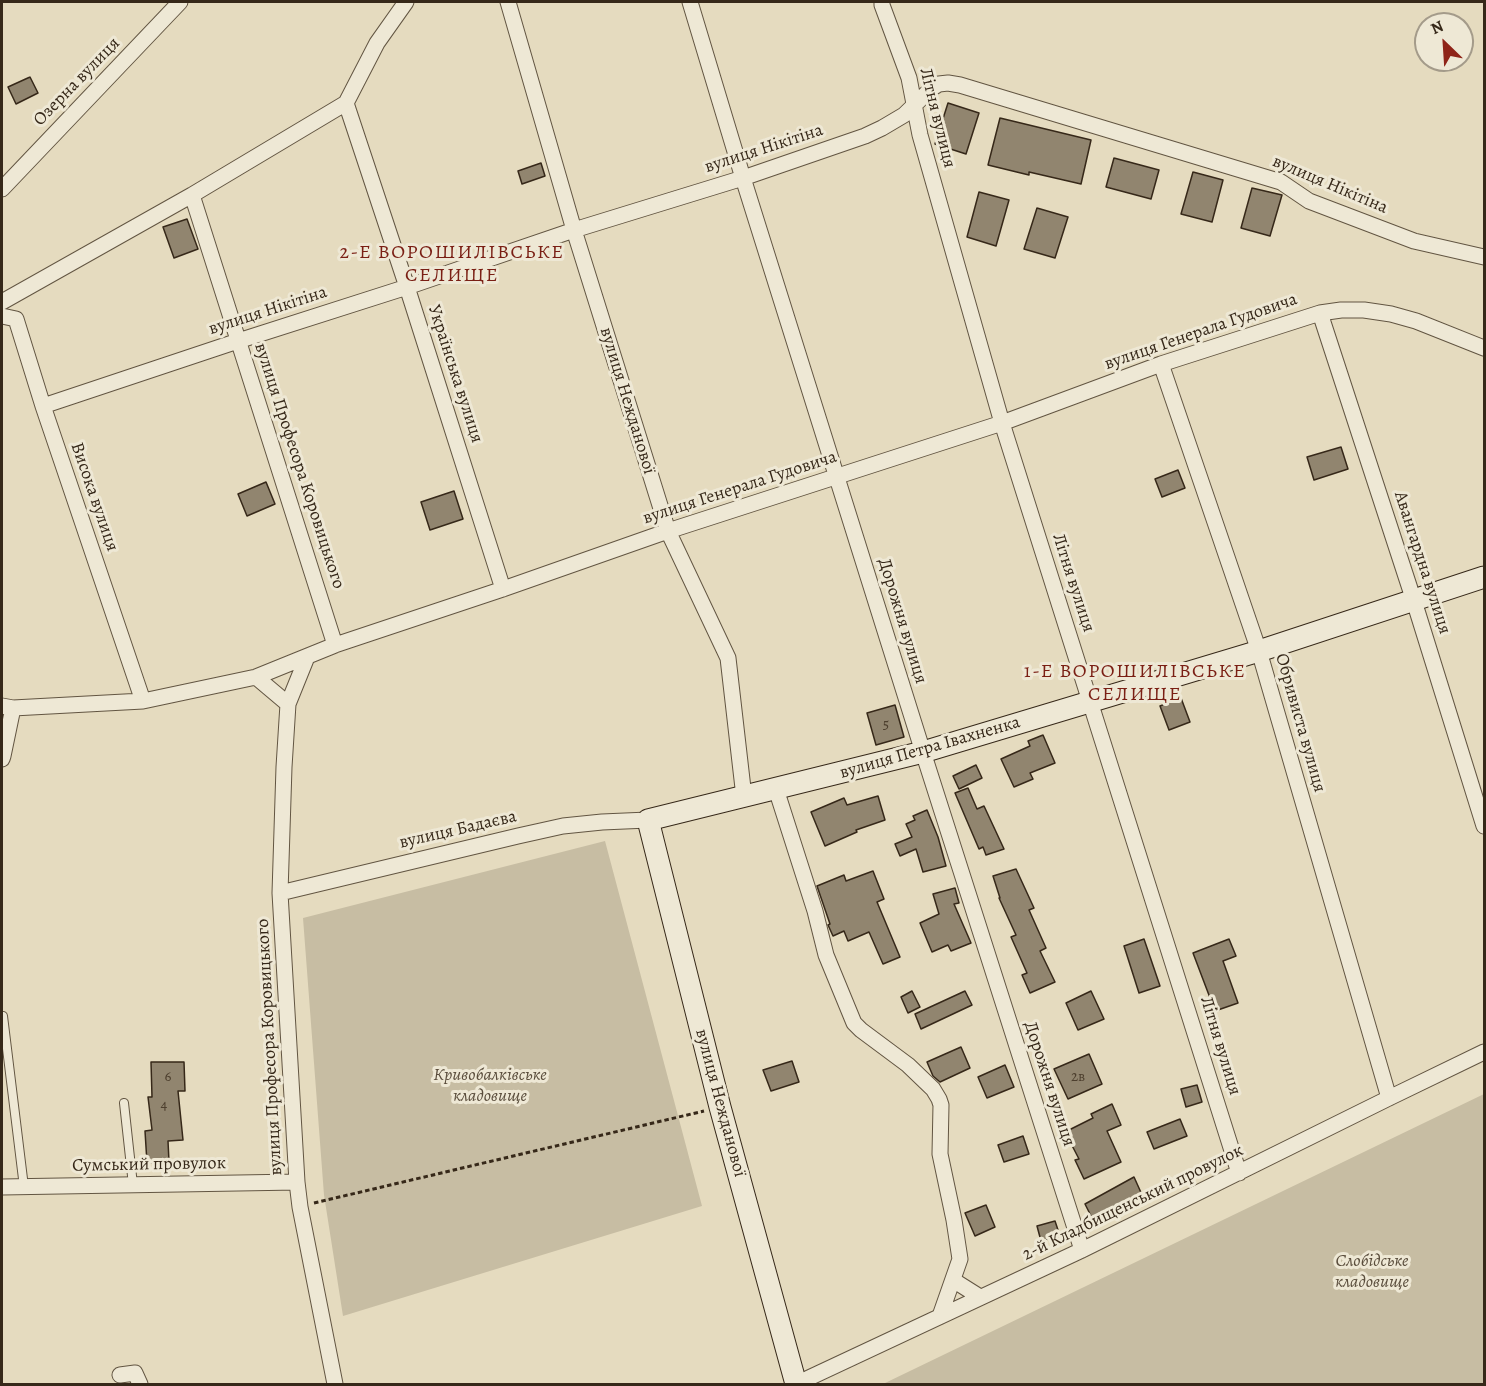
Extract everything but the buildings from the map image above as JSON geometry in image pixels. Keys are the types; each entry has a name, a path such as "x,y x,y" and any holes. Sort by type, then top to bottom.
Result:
{"street":[{"name":"Озерна вулиця","path":"2,189 180,2"},
{"path":"2,302 192,195 346,103 377,43 406,2"},
{"name":"вулиця Нежданової","path":"508,2 574,230 668,531 728,658 744,797"},
{"name":"Дорожня вулиця","path":"690,2 742,178 1082,1250"},
{"name":"Літня вулиця","path":"882,2 909,78 920,135 1002,423 1239,1173"},
{"name":"вулиця Нікітіна","path":"43,406 865,136 892,122 915,106 924,95 939,84 948,83 1281,182 1309,201 1414,241 1485,257"},
{"name":"Українська вулиця","path":"346,103 503,589"},
{"name":"вулиця Професора Коровицького","path":"192,195 335,645"},
{"name":"вулиця Генерала Гудовича","path":"7,707 143,701 256,677 335,645 668,531 1002,423 1161,364 1320,313 1364,310 1391,314 1416,321 1485,348"},
{"name":"Авангардна вулиця","path":"1320,313 1485,826"},
{"name":"Висока вулиця","path":"2,316 16,319 43,406 143,701"},
{"name":"Обривиста вулиця","path":"1161,364 1258,651 1389,1098"},
{"name":"вулиця Петра Івахненка","path":"648,820 923,752 1258,651 1485,577"},
{"name":"вулиця Професора Коровицького","path":"307,657 288,704 280,893 297,1182 335,1384"},
{"path":"256,677 288,704"},
{"path":"2,759 7,707"},
{"path":"776,789 815,911 826,955 854,1023 908,1065 933,1089 941,1105 940,1154 960,1259 940,1316"},
{"name":"вулиця Нежданової","path":"648,820 720,1107 795,1384"},
{"name":"вулиця Бадаєва","path":"280,893 563,826 648,820"},
{"name":"2-й Кладбищенський провулок","path":"795,1384 1082,1250 1485,1052"},
{"name":"Сумський провулок","path":"2,1187 297,1182"},
{"path":"953,1280 981,1297"},
{"path":"120,1375 135,1373 140,1384"}],"lane":[{"path":"3,1016 24,1187"},
{"path":"124,1103 133,1185"}],"path":[{"path":"300,1207 720,1107"}],"green space":[{"name":"Кривобалківське кладовище","path":"605,841 702,1206 343,1316 324,1195 303,918"},
{"name":"Слобідське кладовище","path":"1484,1094 1484,1384 883,1384"}],"district":[{"name":"2-Е ВОРОШИЛІВСЬКЕ СЕЛИЩЕ","path":"452,264"},
{"name":"1-Е ВОРОШИЛІВСЬКЕ СЕЛИЩЕ","path":"1135,684"}]}
